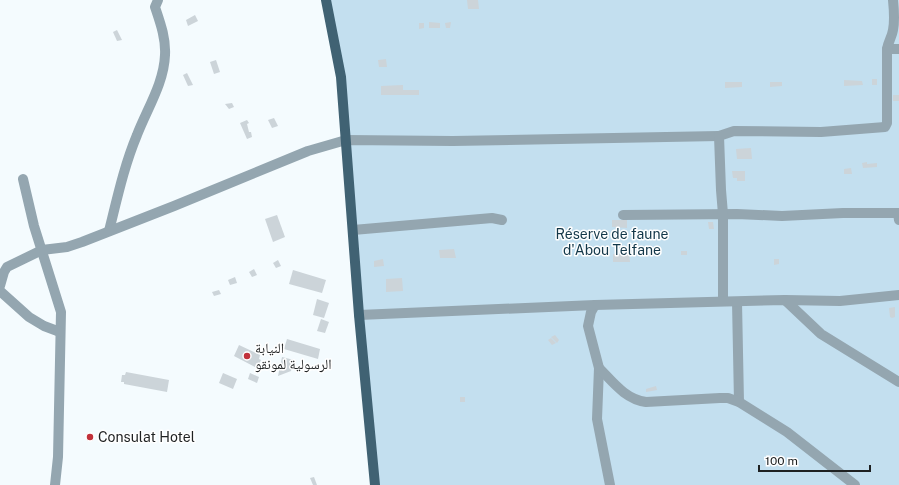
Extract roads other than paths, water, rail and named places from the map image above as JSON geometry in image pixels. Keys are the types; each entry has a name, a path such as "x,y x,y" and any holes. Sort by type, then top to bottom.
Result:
{"main road":[{"path":"326,0 339,63 359,314 375,485"}],"street":[{"path":"109,231 124,169 153,98 165,61 164,38 155,7 158,0"},
{"path":"0,286 2,277 7,267 42,250 68,247 174,206 308,151 346,140 453,141 719,136 734,131 821,132 885,127 887,123 887,49 896,25 893,0"},
{"path":"887,49 899,49"},
{"path":"719,136 723,214 723,301"},
{"path":"23,179 34,226 61,312 58,457 55,485"},
{"path":"622,215 723,214 782,216 843,213 898,213 899,220"},
{"path":"353,230 492,218 502,220"},
{"path":"0,292 28,316 44,326 60,332"},
{"path":"359,314 723,301 840,301 899,295"},
{"path":"785,300 821,334 899,382"},
{"path":"737,302 739,402"},
{"path":"595,305 589,319 588,326 599,368 597,418 610,485"},
{"path":"599,368 624,394 640,401 646,402 728,398 739,402 787,432 855,485"}],"place":[{"name":"النيابة الرسولية لمونقو","path":"247,356"},
{"name":"Consulat Hotel","path":"90,437"}],"park label":[{"name":"Réserve de faune d'Abou Telfane","path":"612,242"}]}
